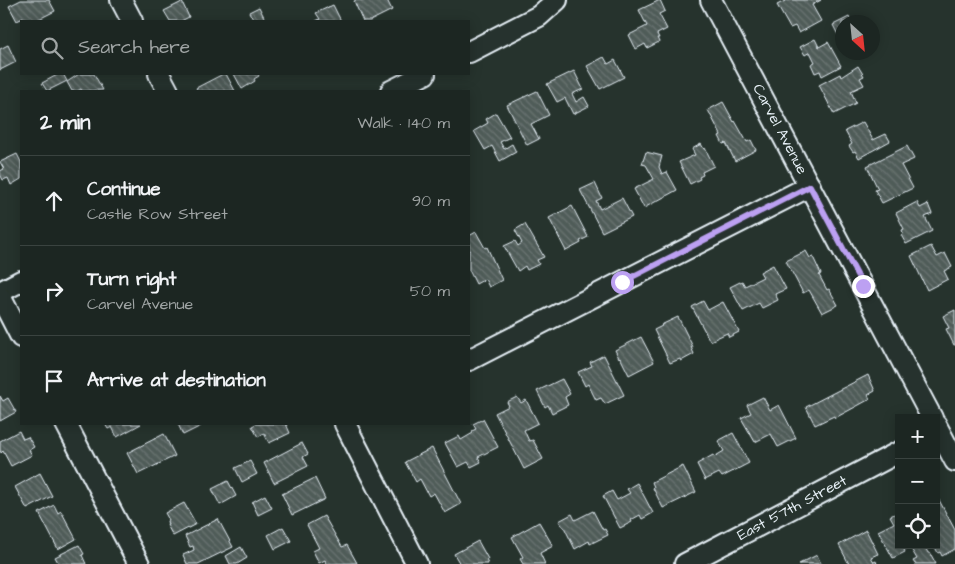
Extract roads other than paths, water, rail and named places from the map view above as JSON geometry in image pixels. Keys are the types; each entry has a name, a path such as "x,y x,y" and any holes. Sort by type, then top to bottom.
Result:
{"street":[{"path":"121,0 131,20"},
{"path":"470,51 539,16 557,0"},
{"name":"Carvel Avenue","path":"711,0 930,414"},
{"path":"160,75 167,90"},
{"path":"393,90 423,75"},
{"path":"470,359 810,186"},
{"path":"0,292 20,282"},
{"path":"0,296 20,335"},
{"path":"67,425 139,564"},
{"path":"346,425 417,564"},
{"name":"Carvel Avenue","path":"940,433 955,461"},
{"name":"East 57th Street","path":"685,564 895,454"}]}
